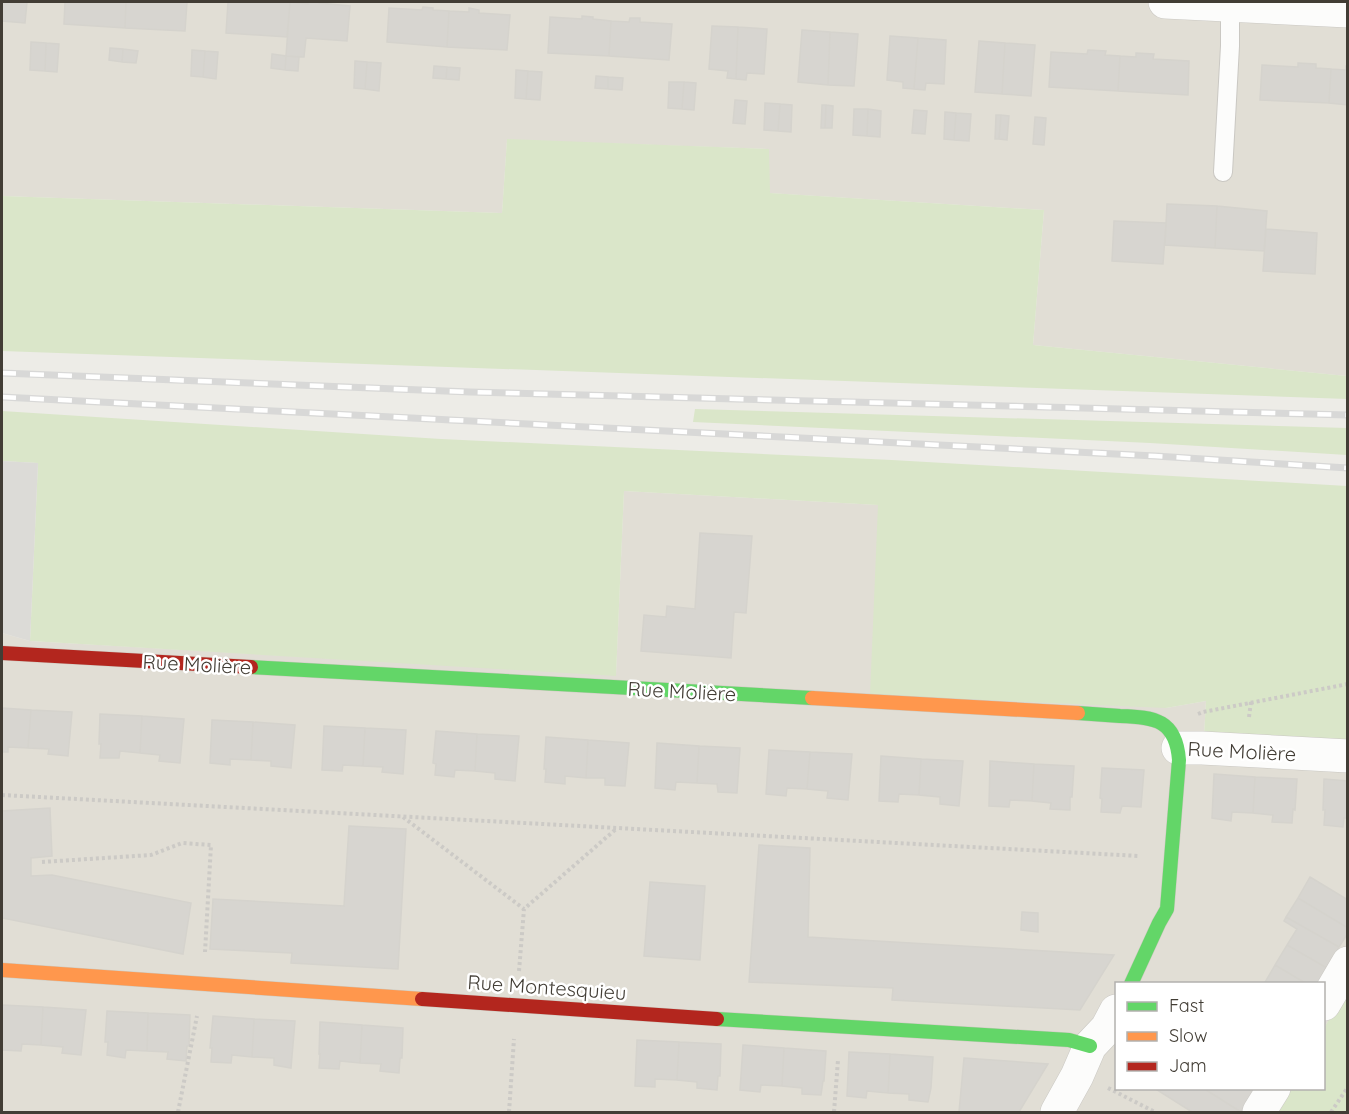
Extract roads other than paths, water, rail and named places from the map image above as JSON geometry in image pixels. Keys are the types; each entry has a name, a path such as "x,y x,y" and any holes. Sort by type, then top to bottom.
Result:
{"street":[{"path":"1165,2 1347,10"},
{"name":"Rue Molière","path":"2,653 1147,717 1158,721 1173,738 1202,748 1347,756"},
{"path":"1132,982 1167,909 1179,760 1173,738"},
{"path":"1325,1001 1347,963"},
{"name":"Rue Montesquieu","path":"2,970 840,1027 1069,1040 1084,1061"},
{"path":"1057,1113 1084,1061 1115,1013"},
{"path":"1259,1113 1273,1090"}],"lane":[{"path":"1223,171 1230,4"}],"railway":[{"path":"2,373 470,392 1348,415"},
{"path":"2,397 1155,456 1348,468"}]}
